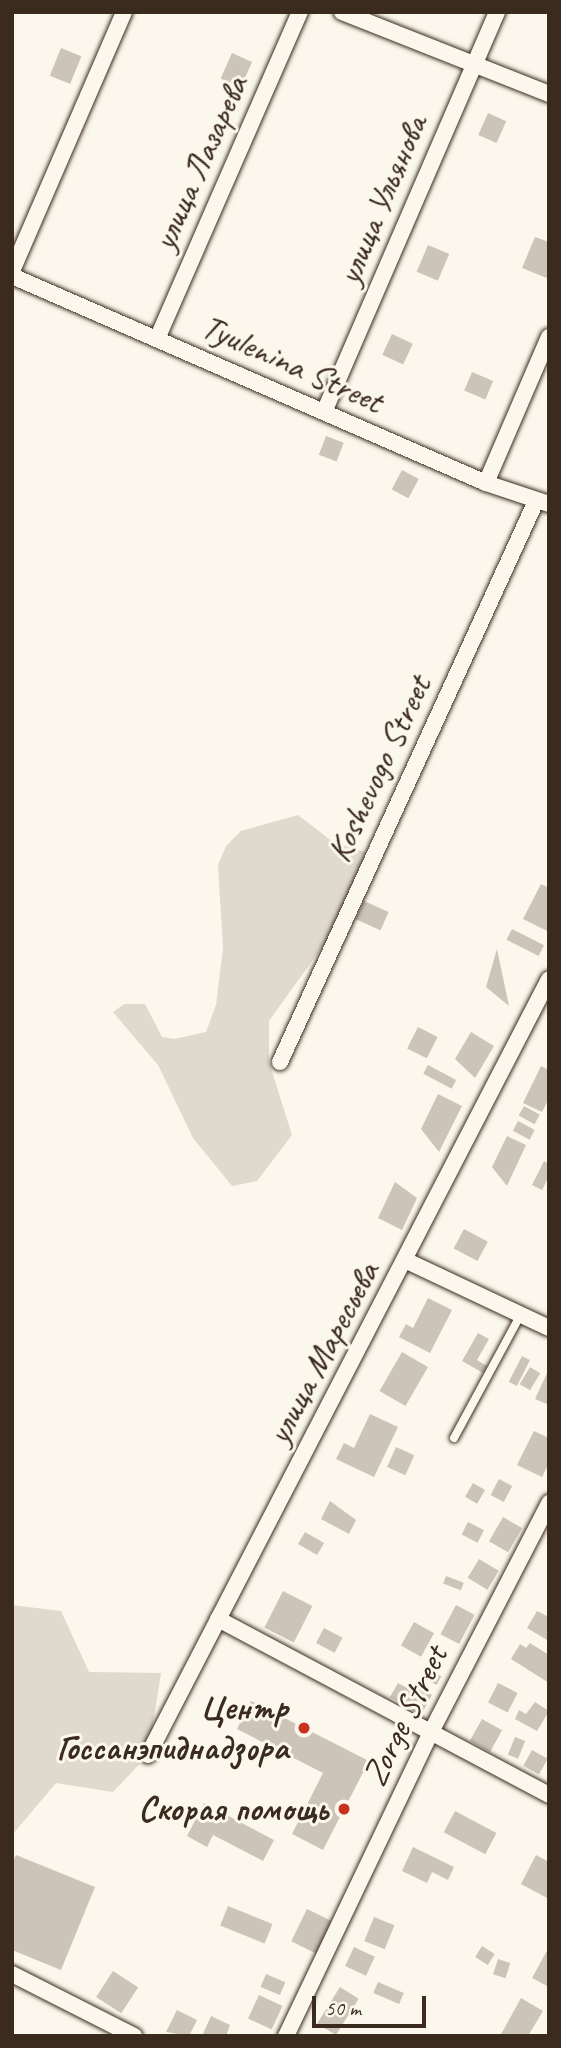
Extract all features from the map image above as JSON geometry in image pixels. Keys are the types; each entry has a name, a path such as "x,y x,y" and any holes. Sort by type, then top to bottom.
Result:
{"street":[{"path":"12,274 124,12"},
{"name":"улица Лазарева","path":"157,339 300,12"},
{"path":"342,12 549,94"},
{"name":"улица Ульянова","path":"324,412 497,12"},
{"name":"Tyulenina Street","path":"12,274 486,483 543,503"},
{"path":"486,483 549,337"},
{"name":"Koshevogo Street","path":"280,1062 543,503"},
{"name":"улица Маресьева","path":"148,1755 407,1261 549,979"},
{"path":"407,1261 549,1328"},
{"name":"Zorge Street","path":"286,2036 431,1732 549,1503"},
{"path":"218,1619 549,1795"},
{"path":"12,1973 134,2036"}],"lane":[{"path":"454,1438 521,1314"}],"shaded area":[{"path":"298,815 333,842 366,852 330,936 269,1021 269,1062 292,1135 257,1181 232,1186 193,1138 158,1065 113,1012 124,1004 145,1004 162,1037 174,1039 206,1032 216,1005 223,948 218,865 226,846 241,831"},
{"path":"12,1605 61,1611 89,1672 161,1673 148,1755 113,1792 56,1783 12,1835"}],"building":[{"path":"61,48 81,56 70,84 50,76"},
{"path":"232,53 252,62 241,88 221,79"},
{"path":"488,113 506,121 497,143 478,135"},
{"path":"535,237 549,242 549,279 522,268"},
{"path":"428,245 449,254 438,281 417,272"},
{"path":"392,334 413,344 403,365 382,355"},
{"path":"472,372 493,381 485,399 464,390"},
{"path":"326,436 344,443 337,461 319,455"},
{"path":"402,470 419,479 408,498 392,489"},
{"path":"541,884 549,888 547,931 523,919"},
{"path":"364,901 389,912 381,930 356,919"},
{"path":"512,929 544,945 539,956 507,940"},
{"path":"497,949 509,1006 486,987"},
{"path":"418,1027 438,1037 427,1058 407,1048"},
{"path":"471,1032 494,1046 475,1078 455,1059"},
{"path":"428,1065 456,1080 452,1089 423,1074"},
{"path":"541,1066 549,1070 549,1098 542,1112 523,1103"},
{"path":"438,1094 462,1106 439,1152 421,1129"},
{"path":"524,1106 540,1115 534,1124 519,1116"},
{"path":"518,1121 535,1130 530,1140 513,1131"},
{"path":"507,1136 526,1145 507,1186 492,1167"},
{"path":"544,1161 549,1164 549,1176 542,1190 532,1185"},
{"path":"395,1182 417,1198 402,1230 378,1218"},
{"path":"464,1229 488,1242 478,1261 454,1248"},
{"path":"428,1298 452,1310 430,1353 399,1337 406,1324 413,1328"},
{"path":"478,1333 489,1339 477,1360 487,1366 483,1373 462,1361"},
{"path":"402,1352 428,1367 405,1406 380,1391"},
{"path":"522,1356 530,1360 517,1386 509,1382"},
{"path":"530,1367 540,1373 530,1390 520,1384"},
{"path":"549,1369 549,1405 535,1399"},
{"path":"370,1414 398,1427 374,1477 336,1459 344,1443 354,1448"},
{"path":"534,1431 549,1438 549,1463 542,1477 517,1465"},
{"path":"396,1447 414,1455 405,1475 387,1467"},
{"path":"499,1479 512,1486 504,1502 491,1495"},
{"path":"473,1483 485,1490 477,1504 465,1497"},
{"path":"330,1501 356,1520 349,1534 321,1519"},
{"path":"503,1517 522,1528 508,1552 489,1541"},
{"path":"468,1522 484,1530 478,1543 462,1534"},
{"path":"305,1532 324,1543 317,1555 298,1544"},
{"path":"479,1559 499,1571 487,1590 468,1578"},
{"path":"446,1576 464,1583 461,1590 443,1583"},
{"path":"283,1591 312,1606 294,1643 264,1628"},
{"path":"456,1605 475,1615 459,1644 441,1634"},
{"path":"537,1611 549,1617 547,1640 527,1628"},
{"path":"414,1622 434,1633 421,1657 401,1646"},
{"path":"324,1628 343,1638 335,1653 316,1643"},
{"path":"530,1643 549,1655 549,1683 511,1659 520,1644 526,1648"},
{"path":"430,1670 441,1676 437,1685 425,1679"},
{"path":"398,1683 407,1688 410,1683 432,1695 421,1715 390,1697"},
{"path":"498,1683 518,1693 508,1713 488,1703"},
{"path":"251,1701 369,1761 323,1850 292,1834 323,1773 237,1729"},
{"path":"535,1702 549,1711 537,1731 515,1719 519,1710 526,1714"},
{"path":"482,1719 502,1730 490,1752 470,1741"},
{"path":"515,1737 525,1741 518,1759 508,1755"},
{"path":"532,1750 548,1759 539,1774 523,1766"},
{"path":"204,1803 274,1840 263,1861 213,1835 207,1847 187,1836"},
{"path":"455,1811 496,1833 485,1854 444,1832"},
{"path":"413,1847 454,1867 448,1880 432,1872 427,1883 402,1871"},
{"path":"16,1855 95,1887 61,1970 12,1950 12,1864"},
{"path":"536,1855 549,1862 549,1899 521,1884"},
{"path":"228,1906 273,1924 265,1943 220,1925"},
{"path":"307,1909 332,1921 316,1954 291,1941"},
{"path":"374,1917 394,1925 385,1949 364,1941"},
{"path":"482,1946 495,1954 488,1965 475,1957"},
{"path":"354,1947 375,1957 366,1976 345,1966"},
{"path":"549,1947 549,1987 532,1978"},
{"path":"498,1959 510,1963 505,1978 493,1974"},
{"path":"113,1971 138,1987 121,2013 96,1997"},
{"path":"266,1974 285,1982 280,1995 261,1987"},
{"path":"378,1982 404,1993 399,2004 373,1993"},
{"path":"340,1987 359,1999 336,2035 317,2023"},
{"path":"259,1995 283,2006 272,2030 248,2019"},
{"path":"521,1998 543,2011 528,2036 500,2036"},
{"path":"177,2010 197,2020 189,2036 166,2032"},
{"path":"211,2016 230,2025 226,2036 202,2036"}],"place":[{"name":"Центр Госсанэпиднадзора","path":"304,1728"},
{"name":"Скорая помощь","path":"344,1809"}]}
